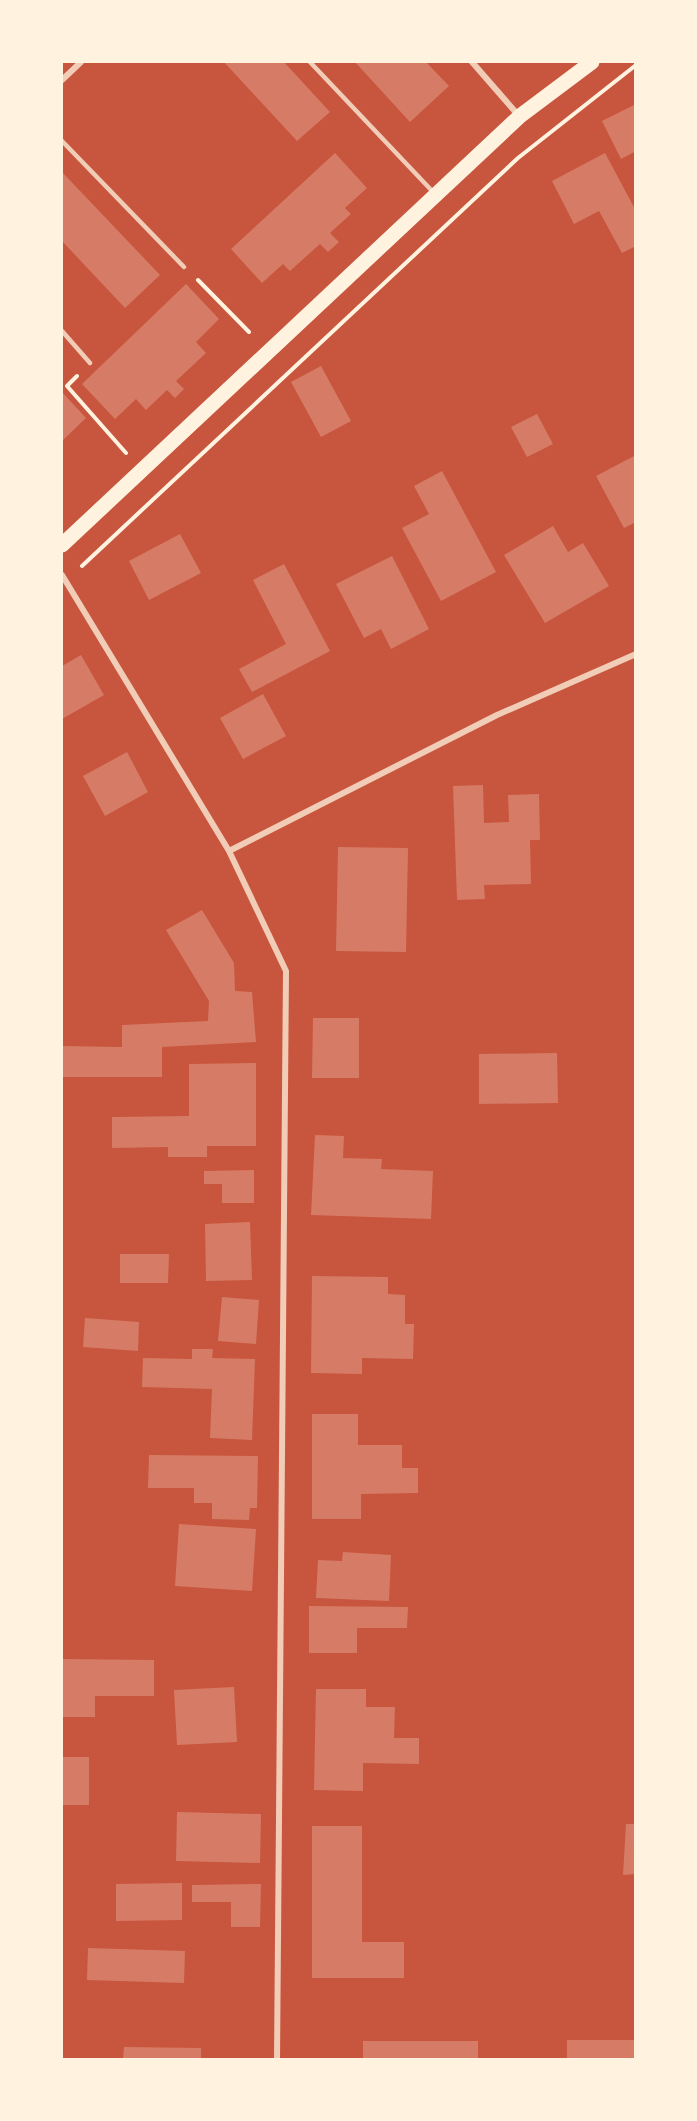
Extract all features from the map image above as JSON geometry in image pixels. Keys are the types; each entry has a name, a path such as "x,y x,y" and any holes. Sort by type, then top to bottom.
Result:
{"main road":[{"path":"62,545 520,116 592,62"}],"street":[{"path":"62,80 81,62"},
{"path":"472,62 520,116"},
{"path":"63,578 229,851 286,971 277,2060"},
{"path":"229,851 497,716 636,654"}],"lane":[{"path":"310,62 435,195"},
{"path":"62,141 184,267"},
{"path":"62,331 90,363"}],"path":[{"path":"63,578 161,492 518,158 636,65"},
{"path":"184,267 249,332"},
{"path":"90,363 67,386 161,492"}],"building":[{"path":"224,62 284,62 330,112 297,141"},
{"path":"355,62 426,62 449,86 410,122"},
{"path":"636,104 636,151 621,159 602,121"},
{"path":"335,153 367,188 345,208 351,214 330,233 339,242 328,252 320,244 290,271 283,264 262,283 231,249"},
{"path":"605,153 636,211 636,246 622,253 599,211 574,224 552,181"},
{"path":"62,172 160,275 125,308 62,241"},
{"path":"186,284 219,319 196,342 206,353 176,381 184,389 175,398 167,390 146,410 136,399 115,419 82,384"},
{"path":"321,366 351,421 321,437 291,382"},
{"path":"62,392 86,418 62,441"},
{"path":"537,414 553,444 527,457 511,427"},
{"path":"636,455 636,522 624,528 596,476"},
{"path":"442,471 496,572 441,601 402,528 429,514 414,486"},
{"path":"553,526 568,552 583,543 609,586 545,623 504,555"},
{"path":"180,534 201,573 149,600 129,561"},
{"path":"392,556 429,629 391,649 381,629 364,638 336,584"},
{"path":"284,564 330,651 252,692 239,669 286,644 253,580"},
{"path":"81,655 104,695 62,719 62,666"},
{"path":"263,694 286,736 243,759 220,718"},
{"path":"127,752 148,792 105,816 83,776"},
{"path":"483,785 484,823 509,822 508,795 539,794 540,840 530,840 531,884 484,885 485,899 457,900 453,786"},
{"path":"338,847 408,848 406,952 336,951"},
{"path":"202,910 234,963 235,991 252,992 256,1042 162,1047 162,1077 62,1077 62,1046 122,1047 122,1025 208,1021 209,1001 166,930"},
{"path":"313,1018 359,1018 359,1078 312,1078"},
{"path":"557,1053 558,1103 479,1104 479,1054"},
{"path":"256,1063 256,1146 207,1146 207,1157 168,1157 168,1147 112,1148 112,1117 189,1116 189,1064"},
{"path":"315,1135 344,1136 343,1158 382,1159 381,1169 433,1171 431,1219 311,1215"},
{"path":"254,1170 254,1203 222,1203 222,1184 204,1184 204,1171"},
{"path":"250,1222 252,1280 206,1281 205,1224"},
{"path":"120,1254 169,1254 168,1283 120,1283"},
{"path":"312,1276 388,1277 388,1294 405,1295 405,1324 414,1324 413,1359 362,1358 362,1374 311,1373"},
{"path":"222,1297 259,1300 256,1344 218,1341"},
{"path":"85,1318 139,1322 138,1351 83,1347"},
{"path":"192,1349 213,1349 212,1358 255,1359 252,1440 210,1438 212,1389 142,1387 143,1358 192,1359"},
{"path":"312,1414 358,1414 358,1445 402,1445 402,1468 418,1468 418,1493 361,1494 361,1519 312,1519"},
{"path":"149,1455 258,1456 257,1508 250,1508 249,1520 212,1519 212,1503 194,1503 194,1488 148,1488"},
{"path":"179,1524 256,1529 252,1591 175,1586"},
{"path":"343,1552 391,1555 389,1601 316,1598 318,1560 342,1561"},
{"path":"309,1606 408,1607 407,1628 357,1628 357,1653 309,1653"},
{"path":"62,1659 154,1660 154,1696 95,1696 95,1717 62,1717"},
{"path":"234,1687 237,1742 177,1745 174,1690"},
{"path":"316,1689 366,1689 366,1707 395,1707 394,1738 419,1738 419,1764 363,1763 363,1791 314,1790"},
{"path":"62,1757 89,1757 89,1805 62,1805"},
{"path":"177,1812 261,1814 260,1863 176,1861"},
{"path":"626,1824 636,1824 636,1874 623,1875"},
{"path":"312,1826 362,1826 362,1942 404,1942 404,1978 312,1978"},
{"path":"182,1883 182,1920 116,1921 116,1884"},
{"path":"261,1884 260,1927 231,1927 231,1902 192,1902 192,1885"},
{"path":"88,1948 185,1951 184,1983 87,1980"},
{"path":"567,2040 636,2040 636,2060 567,2060"},
{"path":"363,2041 478,2041 478,2060 363,2060"},
{"path":"124,2047 201,2048 201,2060 123,2060"}]}
